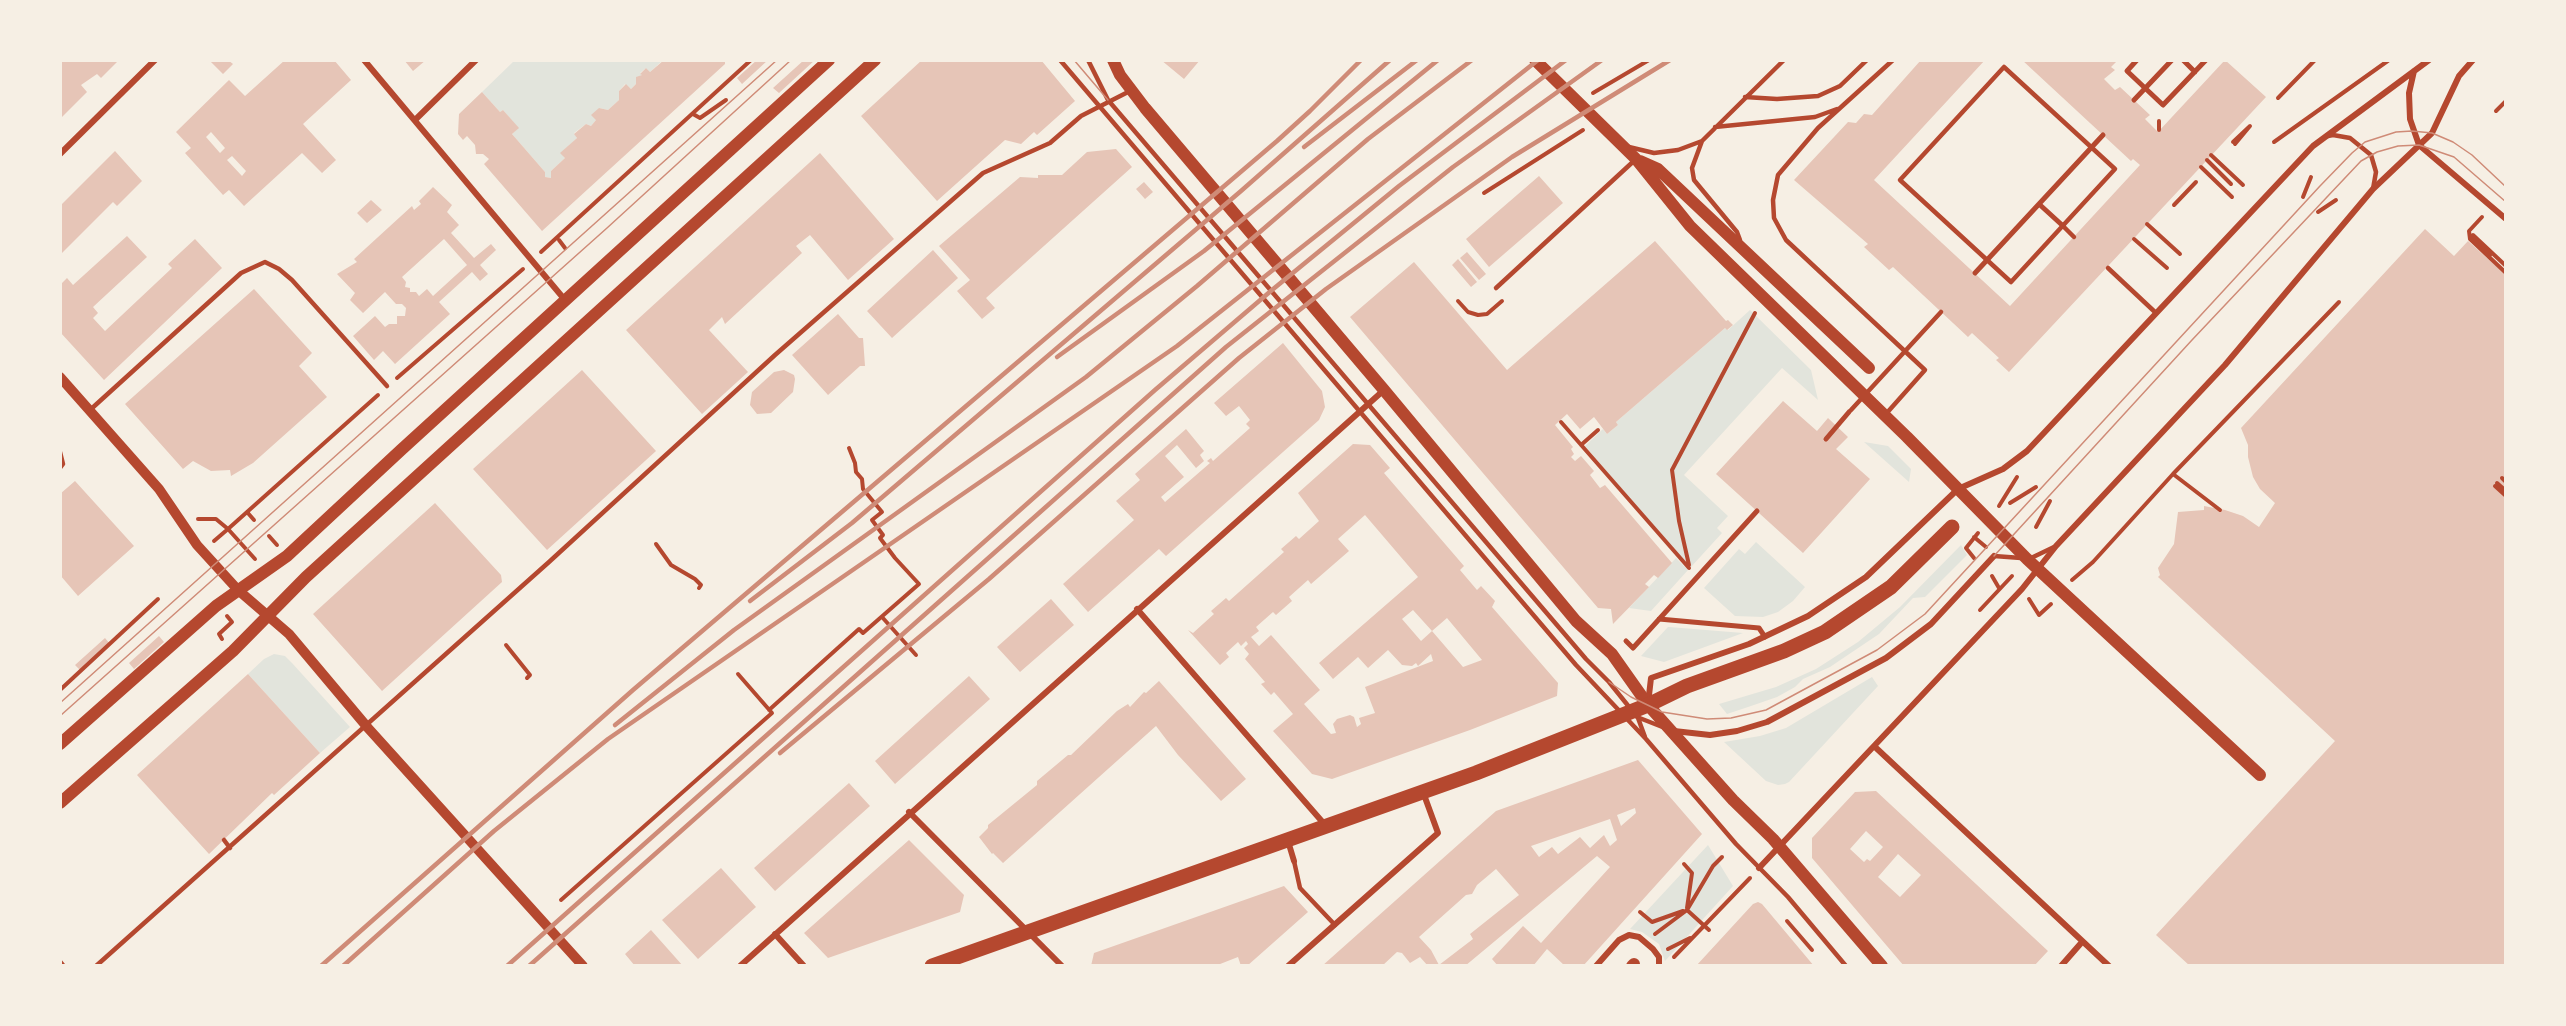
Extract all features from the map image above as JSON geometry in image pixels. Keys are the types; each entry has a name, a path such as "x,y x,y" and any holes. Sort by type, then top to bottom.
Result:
{"main road":[{"path":"60,744 216,606 287,556 829,60"},
{"path":"60,803 220,662 306,577 875,60"},
{"path":"1113,60 1130,90 1576,621 1612,654 1648,705 1780,848 1882,966"},
{"path":"1535,60 1636,159 1690,226 1885,415 2027,560 2260,775"},
{"path":"1636,159 1658,169 1869,368"},
{"path":"932,966 1423,792 1630,714 1687,686 1784,651 1825,632 1891,587 1952,527"}],"street":[{"path":"60,154 155,60"},
{"path":"364,60 565,300"},
{"path":"415,120 476,60"},
{"path":"2137,60 2127,71 2163,105 2206,60"},
{"path":"2134,100 2172,60"},
{"path":"2183,60 2195,72"},
{"path":"1648,705 1652,678 1765,637 1808,616 1866,576 1958,489 2003,469 2027,451 2295,163 2313,146 2429,60"},
{"path":"1759,868 1926,693 2039,570 2056,546 2225,365 2373,189 2432,133 2459,76 2473,60"},
{"path":"2414,71 2409,107 2412,130 2419,145 2506,219"},
{"path":"1975,273 2103,135"},
{"path":"2039,204 2062,225"},
{"path":"60,377 159,489 184,527 238,590 289,634 367,726 583,966"},
{"path":"740,966 909,812 1384,390"},
{"path":"1826,439 1850,411"},
{"path":"1626,641 1633,648 1757,511"},
{"path":"1671,730 1710,735 1737,731 1767,722 1886,658 1931,624 1994,556"},
{"path":"1137,609 1326,826"},
{"path":"1659,619 1759,628 1765,637"},
{"path":"1874,746 2109,966"},
{"path":"1288,966 1336,926 1438,833 1423,792"},
{"path":"909,812 1062,966"},
{"path":"1288,840 1294,861"},
{"path":"775,934 804,966"},
{"path":"1596,966 1619,940 1629,935 1639,937 1653,949 1659,957 1659,966"},
{"path":"2061,966 2082,942"}],"lane":[{"path":"1060,60 1604,696 1630,714 1671,730"},
{"path":"1088,60 1108,100 1630,714 1646,739 1759,868 1788,897 1846,966"},
{"path":"1745,251 1737,232 1694,180 1692,168 1702,141 1784,60"},
{"path":"1745,97 1778,99 1818,96 1840,86 1867,60"},
{"path":"1885,415 1925,370 1786,240 1774,218 1773,200 1778,176 1818,128 1893,60"},
{"path":"2004,67 2115,169 2062,225 2011,282 1900,180 2004,67"},
{"path":"96,966 367,726 775,355 983,172 1050,143 1081,116 1130,90"},
{"path":"1715,127 1815,117 1842,107"},
{"path":"2325,138 2333,135 2350,138 2371,155 2376,172 2373,189"},
{"path":"1621,145 1654,153 1678,150 1702,141"},
{"path":"1497,288 1636,159"},
{"path":"2062,225 2074,237"},
{"path":"90,410 241,273 265,262 279,269 292,280 387,386"},
{"path":"2108,268 2156,313"},
{"path":"1850,411 1941,312"},
{"path":"60,452 63,464 60,468"},
{"path":"1994,556 2007,555 2027,560 2056,546"},
{"path":"1630,714 1646,739"},
{"path":"224,840 230,848"},
{"path":"1294,861 1300,888 1336,926"}],"path":[{"path":"228,529 532,260 751,60"},
{"path":"1594,93 1649,60"},
{"path":"2278,98 2315,60"},
{"path":"2377,60 2382,65"},
{"path":"2274,142 2389,60"},
{"path":"693,114 700,118 726,100"},
{"path":"2496,111 2506,101"},
{"path":"2159,121 2159,130"},
{"path":"2234,143 2250,126 2234,143"},
{"path":"1484,193 1575,135"},
{"path":"2211,155 2243,185"},
{"path":"2207,160 2231,184"},
{"path":"2201,167 2232,196"},
{"path":"2302,197 2311,177"},
{"path":"2174,205 2196,182"},
{"path":"2318,212 2336,200"},
{"path":"2480,220 2471,233 2506,269"},
{"path":"2147,224 2180,254"},
{"path":"2134,238 2167,268"},
{"path":"559,240 566,248"},
{"path":"1458,301 1468,312 1478,315 1487,314 1506,298 1497,288"},
{"path":"1561,422 1690,568 1678,521 1672,470 1763,296"},
{"path":"2083,572 2173,474 2338,302"},
{"path":"1581,445 1598,430"},
{"path":"769,710 859,629 863,633 919,584 880,538 883,536 872,520 882,512 863,489 862,479 856,472 849,448"},
{"path":"1974,537 1990,520 2020,472 2027,451"},
{"path":"2173,474 2220,510"},
{"path":"2496,484 2506,493"},
{"path":"2010,503 2036,487"},
{"path":"2036,527 2050,501"},
{"path":"247,512 254,520"},
{"path":"184,527 200,517 216,519 228,529 264,572"},
{"path":"269,536 278,546"},
{"path":"656,544 671,565 689,574 701,585 699,588"},
{"path":"60,690 159,599"},
{"path":"225,615 232,622 219,634 225,641"},
{"path":"882,617 916,655"},
{"path":"506,645 530,675 527,678"},
{"path":"561,900 772,713 738,674"},
{"path":"1646,942 1687,910 1713,866 1722,857"},
{"path":"1684,864 1692,873 1687,910"},
{"path":"1673,958 1759,868"},
{"path":"1640,912 1652,922 1687,910"},
{"path":"1687,910 1709,930"},
{"path":"1787,921 1818,957"},
{"path":"1653,949 1662,950 1678,946 1705,926"},
{"path":"60,961 64,966"}],"shaded area":[{"path":"515,60 663,60 650,72 646,68 640,73 642,75 636,78 636,84 631,89 625,84 619,91 619,100 608,110 599,108 596,120 591,126 586,124 574,133 577,138 561,153 565,158 551,171 551,178 545,177 545,172 512,134 518,128 503,110 500,112 482,92"},
{"path":"1750,310 1811,370 1818,400 1782,368 1684,475 1728,516 1717,528 1722,533 1691,567 1678,555 1585,446 1603,429 1607,434 1618,425 1616,422 1725,328 1728,330"},
{"path":"1864,442 1888,446 1911,469 1909,482"},
{"path":"1756,542 1805,587 1793,601 1778,612 1763,617 1735,616 1704,588 1739,549 1745,554"},
{"path":"1961,545 1967,555 1925,597 1913,598 1879,634 1830,667 1803,679 1795,687 1777,697 1727,714 1719,704 1776,687 1816,669 1858,642 1900,607"},
{"path":"1676,558 1688,570 1651,611 1629,608"},
{"path":"1668,627 1743,633 1664,662 1641,656"},
{"path":"274,654 285,656 350,727 320,753 248,674 264,659"},
{"path":"1872,677 1878,686 1785,784 1778,785 1766,781 1724,742 1760,736 1786,728"},
{"path":"1708,845 1733,886 1665,961 1659,944 1642,932 1630,929"}],"building":[{"path":"60,60 119,60 101,78 97,74 81,85 87,92 60,119"},
{"path":"209,60 228,60 233,64 223,74"},
{"path":"285,60 334,60 351,80 303,124 336,160 322,173 302,153 244,206 229,190 223,195 185,153 191,148 176,132 229,80 245,96","holes":["211,132 225,148 220,153 206,137","232,156 246,171 242,176 227,160"]},
{"path":"404,60 426,60 413,71"},
{"path":"664,60 725,60 725,64 542,231 484,164 489,159 483,154 476,154 475,145 467,136 463,140 458,134 459,114 482,92 519,128 512,134 545,172 545,177 551,178 551,171 565,158 560,153 577,138 574,134 586,124 591,126 596,120 591,115 599,108 608,110 619,100 619,91 626,84 631,89 636,84 636,77 642,75 640,74 646,68 650,72"},
{"path":"757,60 768,60 742,84 737,78"},
{"path":"804,60 815,60 779,93 773,88"},
{"path":"922,60 1041,60 1075,101 1037,135 1034,132 1021,144 1005,140 937,201 861,116"},
{"path":"1161,60 1200,60 1184,79"},
{"path":"1921,60 1985,60 1874,180 2010,306 2140,165 2133,159 2131,161 2022,60 2118,60 2111,67 2115,70 2104,79 2115,90 2120,87 2150,115 2145,119 2158,132 2225,60 2266,97 2009,372 1996,360 1999,358 1972,333 1968,337 1893,267 1889,270 1864,247 1868,244 1794,180 1848,122 1856,123 1864,114 1872,115"},
{"path":"1116,149 1132,167 986,298 995,308 982,319 957,291 970,280 939,246 1020,177 1038,178 1038,175 1062,175 1087,152"},
{"path":"115,151 142,181 117,206 113,202 60,255 60,206"},
{"path":"820,153 894,239 848,280 810,235 796,246 802,253 725,324 722,317 709,330 748,372 702,414 626,330"},
{"path":"1539,176 1563,203 1489,267 1466,239"},
{"path":"1144,182 1153,192 1145,199 1136,189"},
{"path":"433,187 452,205 447,212 459,225 451,233 474,258 491,244 496,250 480,265 488,274 480,281 472,272 439,302 450,314 395,364 383,351 374,360 353,336 375,316 385,327 389,324 397,324 397,316 405,316 406,308 402,304 396,304 385,292 363,313 350,300 355,293 337,274 357,262 354,259 412,206 414,210 421,204 419,201","holes":["444,239 467,265 433,296 427,289 419,296 416,292 410,292 410,288 405,287 406,282 402,277"]},
{"path":"371,200 382,210 367,223 357,213"},
{"path":"2425,229 2454,256 2468,241 2506,275 2506,966 2190,966 2156,935 2335,741 2158,577 2160,575 2158,568 2174,544 2178,512 2204,510 2204,506 2243,516 2259,527 2275,503 2260,489 2253,477 2248,457 2248,445 2241,428"},
{"path":"127,236 147,257 93,307 98,313 93,318 105,331 172,268 168,264 195,239 222,268 104,380 60,332 60,281 62,283 67,278 73,285"},
{"path":"1655,241 1726,321 1728,320 1733,325 1727,330 1725,328 1616,422 1618,425 1607,434 1594,417 1580,429 1567,414 1555,425 1573,447 1571,449 1574,454 1571,457 1575,461 1581,456 1594,471 1590,475 1600,488 1605,485 1672,563 1658,578 1654,575 1645,584 1649,587 1613,624 1611,609 1598,608 1350,317 1414,262 1507,370"},
{"path":"933,250 958,278 892,338 867,311"},
{"path":"1467,252 1486,274 1479,280 1460,258"},
{"path":"1458,259 1477,282 1471,287 1452,265"},
{"path":"254,289 312,353 299,366 327,397 253,463 231,476 230,470 211,471 193,461 183,469 125,404"},
{"path":"838,314 859,338 863,338 865,366 860,366 828,395 792,355"},
{"path":"1283,343 1322,391 1325,407 1319,420 1166,556 1159,549 1088,612 1063,584 1134,520 1116,501 1140,480 1135,474 1186,429 1204,451 1200,455 1204,461 1196,468 1177,445 1165,456 1184,477 1161,497 1165,502 1210,463 1207,461 1211,458 1213,461 1250,428 1246,424 1250,420 1239,406 1226,416 1214,403"},
{"path":"582,370 656,451 547,550 473,469"},
{"path":"784,370 794,375 793,392 771,413 757,414 750,405 752,392 774,372"},
{"path":"1783,401 1817,431 1828,418 1848,437 1836,449 1870,479 1803,553 1716,474"},
{"path":"1353,444 1370,445 1390,468 1384,473 1464,566 1460,570 1477,590 1481,586 1495,601 1492,607 1558,683 1557,696 1332,779 1312,774 1273,731 1293,714 1274,692 1271,695 1261,684 1265,682 1245,659 1249,654 1244,648 1248,644 1246,641 1241,646 1238,642 1226,653 1229,657 1220,665 1188,630 1193,633 1214,614 1211,611 1226,598 1229,601 1284,552 1281,549 1296,536 1299,539 1319,521 1298,493","holes":["1365,515 1418,577 1319,663 1333,679 1358,657 1368,668 1388,650 1402,665 1412,666 1416,663 1418,666 1431,654 1433,661 1365,687 1375,713 1359,718 1361,724 1357,727 1354,717 1350,715 1337,719 1333,724 1336,733 1331,734 1304,704 1320,690 1271,635 1259,646 1251,637 1259,631 1256,627 1273,612 1276,615 1292,601 1289,597 1308,580 1311,584 1349,551 1338,539","1413,610 1432,631 1421,641 1402,619","1447,618 1482,660 1463,667 1432,631"]},
{"path":"75,481 134,546 78,596 60,575 60,494"},
{"path":"435,503 501,575 502,582 382,691 313,614"},
{"path":"1051,599 1074,625 1020,672 997,647"},
{"path":"159,636 164,642 134,669 129,663"},
{"path":"105,638 110,644 80,670 75,665"},
{"path":"248,674 320,753 274,795 272,793 209,854 137,775"},
{"path":"969,676 990,699 895,784 875,761"},
{"path":"1159,681 1246,779 1221,801 1178,755 1156,726 1003,863 992,854 979,837 988,825 1037,785 1037,781 1068,755 1071,755 1117,711 1128,704 1130,707 1144,692 1146,693"},
{"path":"1638,760 1702,834 1583,966 1565,966 1547,949 1533,966 1498,966 1492,959 1523,926 1541,943 1610,867 1597,856 1465,966 1428,966 1420,957 1410,963 1402,953 1397,952 1382,966 1322,966 1496,811","holes":["1635,808 1636,813 1621,826 1617,815","1610,819 1617,840 1610,846 1604,835 1590,848 1580,837 1558,854 1552,847 1539,857 1531,846","1496,869 1519,895 1470,934 1473,939 1439,965 1431,950 1419,937 1466,895 1472,894 1477,885"]},
{"path":"849,783 870,806 775,891 754,868"},
{"path":"1876,791 2048,951 2034,966 1904,966 1812,858 1812,838 1855,792","holes":["1866,831 1883,847 1870,861 1867,859 1864,862 1850,849","1898,854 1921,875 1900,897 1878,877"]},
{"path":"909,840 964,895 960,912 828,958 804,933"},
{"path":"721,868 756,907 698,959 662,920"},
{"path":"1284,886 1308,912 1247,966 1241,966 1238,957 1215,966 1091,966 1094,953"},
{"path":"1758,902 1814,966 1696,966 1753,904"},
{"path":"651,930 683,966 635,966 625,954"}],"tram line":[{"path":"60,703 777,60"},
{"path":"60,716 607,228 791,60"},
{"path":"1074,60 1108,100"},
{"path":"1609,682 1631,697 1662,712 1707,719 1731,718 1766,710 1877,650 1925,614 2320,186 2365,142 2396,132 2432,133 2453,142 2472,155 2506,187"},
{"path":"1994,556 2192,340 2361,161 2377,152 2398,146 2419,145 2454,157 2506,202"}],"railway":[{"path":"321,966 633,690 1277,141 1361,60"},
{"path":"750,601 852,523 1241,191 1390,60"},
{"path":"1304,147 1417,60"},
{"path":"1057,357 1204,251 1438,60"},
{"path":"615,725 734,630 1086,377 1197,286 1368,139 1472,60"},
{"path":"343,966 494,831 608,739 1177,346 1538,60"},
{"path":"507,966 1155,390 1399,186 1566,60"},
{"path":"529,966 1226,347 1453,167 1602,60"},
{"path":"780,753 989,579 1239,358 1326,289 1512,157 1670,60"}]}
